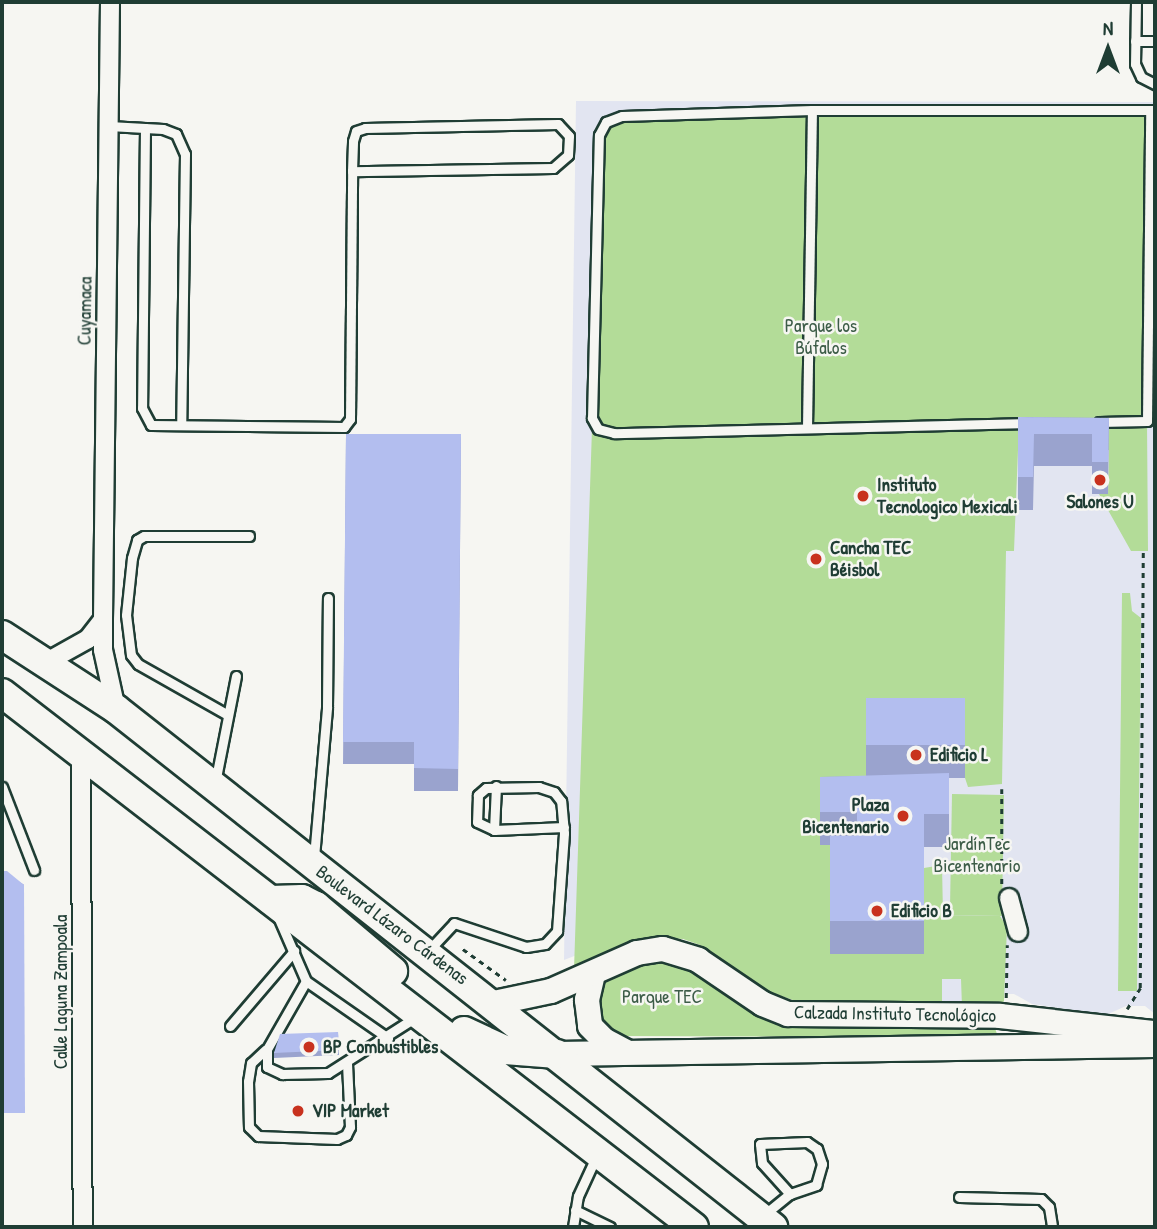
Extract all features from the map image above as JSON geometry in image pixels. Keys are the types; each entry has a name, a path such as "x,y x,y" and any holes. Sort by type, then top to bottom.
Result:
{"main road":[{"name":"Boulevard Lázaro Cárdenas","path":"2,635 116,709 313,866 494,1003 767,1222"},
{"path":"3,698 420,1014 694,1227"},
{"path":"271,900 302,899 316,906 461,1029 483,1042 519,1053 557,1054"}],"street":[{"name":"Cuyamaca","path":"110,2 103,620 106,670 116,709"},
{"path":"45,663 89,639 103,620"},
{"name":"Calle Laguna Zampoala","path":"81,756 83,1227"},
{"path":"1006,894 1012,936"},
{"name":"Calzada Instituto Tecnológico","path":"494,1003 551,991 636,953 663,949 698,960 762,1004 788,1014 1000,1011 1155,1032"},
{"path":"593,974 587,1000 590,1026 604,1041 625,1051"},
{"path":"1000,1011 1007,1029 1000,1047"},
{"name":"Calzada Instituto Tecnológico","path":"557,1054 1155,1045"}],"lane":[{"path":"1136,2 1135,64 1141,77 1155,84"},
{"path":"1136,41 1155,41"},
{"path":"807,427 812,110"},
{"path":"1038,423 614,433 598,429 592,418 599,135 606,122 622,116 812,110 1153,110 1147,421 1093,422"},
{"path":"145,128 142,408 151,425 335,429 350,419 352,171 356,131 365,128 558,124 569,136 568,155 553,168 352,171"},
{"path":"109,126 145,128 176,134 185,154 181,425"},
{"path":"228,715 138,664 131,655 127,615 132,558 137,540 144,536 249,536"},
{"path":"313,866 327,707 328,598"},
{"path":"214,788 236,676"},
{"path":"427,952 454,923 526,947 553,938 561,918 564,827 561,801 554,792 496,786 481,790 476,811 480,826 494,830 564,827"},
{"path":"494,830 496,786"},
{"path":"2,787 34,870"},
{"path":"271,900 306,981 388,1038"},
{"path":"230,1026 294,951"},
{"path":"306,981 267,1049 251,1063 248,1081 249,1127 258,1136 337,1139 346,1135 351,1127 347,1063"},
{"path":"267,1049 267,1067 282,1074 328,1073 388,1038 420,1014"},
{"path":"767,1222 790,1194 819,1182 822,1164 817,1149 798,1140 760,1144 762,1163 790,1194"},
{"path":"573,1227 584,1177 598,1152"},
{"path":"959,1196 1041,1199 1049,1207 1052,1227"},
{"path":"575,1210 610,1227"}],"path":[{"path":"1124,1014 1140,988 1143,551"},
{"path":"1002,789 1006,894"},
{"path":"1000,1011 1007,995 1012,936"},
{"path":"463,949 512,982"}],"shaded area":[{"name":"Parque los Búfalos","path":"576,101 1155,102 1155,1014 1145,1006 1126,1006 1106,1015 1032,1004 1014,994 1004,994 996,1003 813,1001 694,929 600,946 564,960"}],"green space":[{"name":"Parque los Búfalos","path":"1150,110 1148,398 1155,270 1155,421 1147,421 1148,551 1131,551 1099,494 1108,494 1109,450 1018,450 1014,551 1006,551 1002,784 968,787 965,778 867,778 844,845 924,954 924,868 942,865 943,915 1000,916 1007,927 1004,1001 999,1006 962,1007 961,979 942,979 942,1006 804,1004 770,992 700,945 683,939 665,938 574,969 602,128 622,116"},
{"path":"1122,593 1130,593 1132,611 1141,618 1137,991 1118,991"},
{"name":"JardínTec Bicentenario","path":"952,794 1004,795 1002,916 950,915"},
{"name":"Parque TEC","path":"660,956 696,966 746,1004 994,1025 998,1037 616,1036 599,1023 600,971"}],"building":[{"path":"1018,417 1109,418 1108,462 1092,462 1092,434 1034,434 1033,477 1018,477"},
{"path":"346,434 461,434 458,769 414,768 414,742 343,742"},
{"path":"866,698 965,698 965,745 866,745"},
{"path":"949,773 949,814 924,814 924,921 830,921 830,836 857,836 857,812 820,812 820,777"},
{"path":"2,871 7,871 24,885 25,1113 2,1113"},
{"path":"338,1032 339,1050 274,1053 280,1034"}],"place":[{"name":"Salones U","path":"1100,480"},
{"name":"Instituto Tecnologico Mexicali","path":"863,496"},
{"name":"Cancha TEC Béisbol","path":"816,559"},
{"name":"Edificio L","path":"916,755"},
{"name":"Plaza Bicentenario","path":"903,816"},
{"name":"Edificio B","path":"877,911"},
{"name":"BP Combustibles","path":"309,1047"},
{"name":"VIP Market","path":"298,1111"}]}
